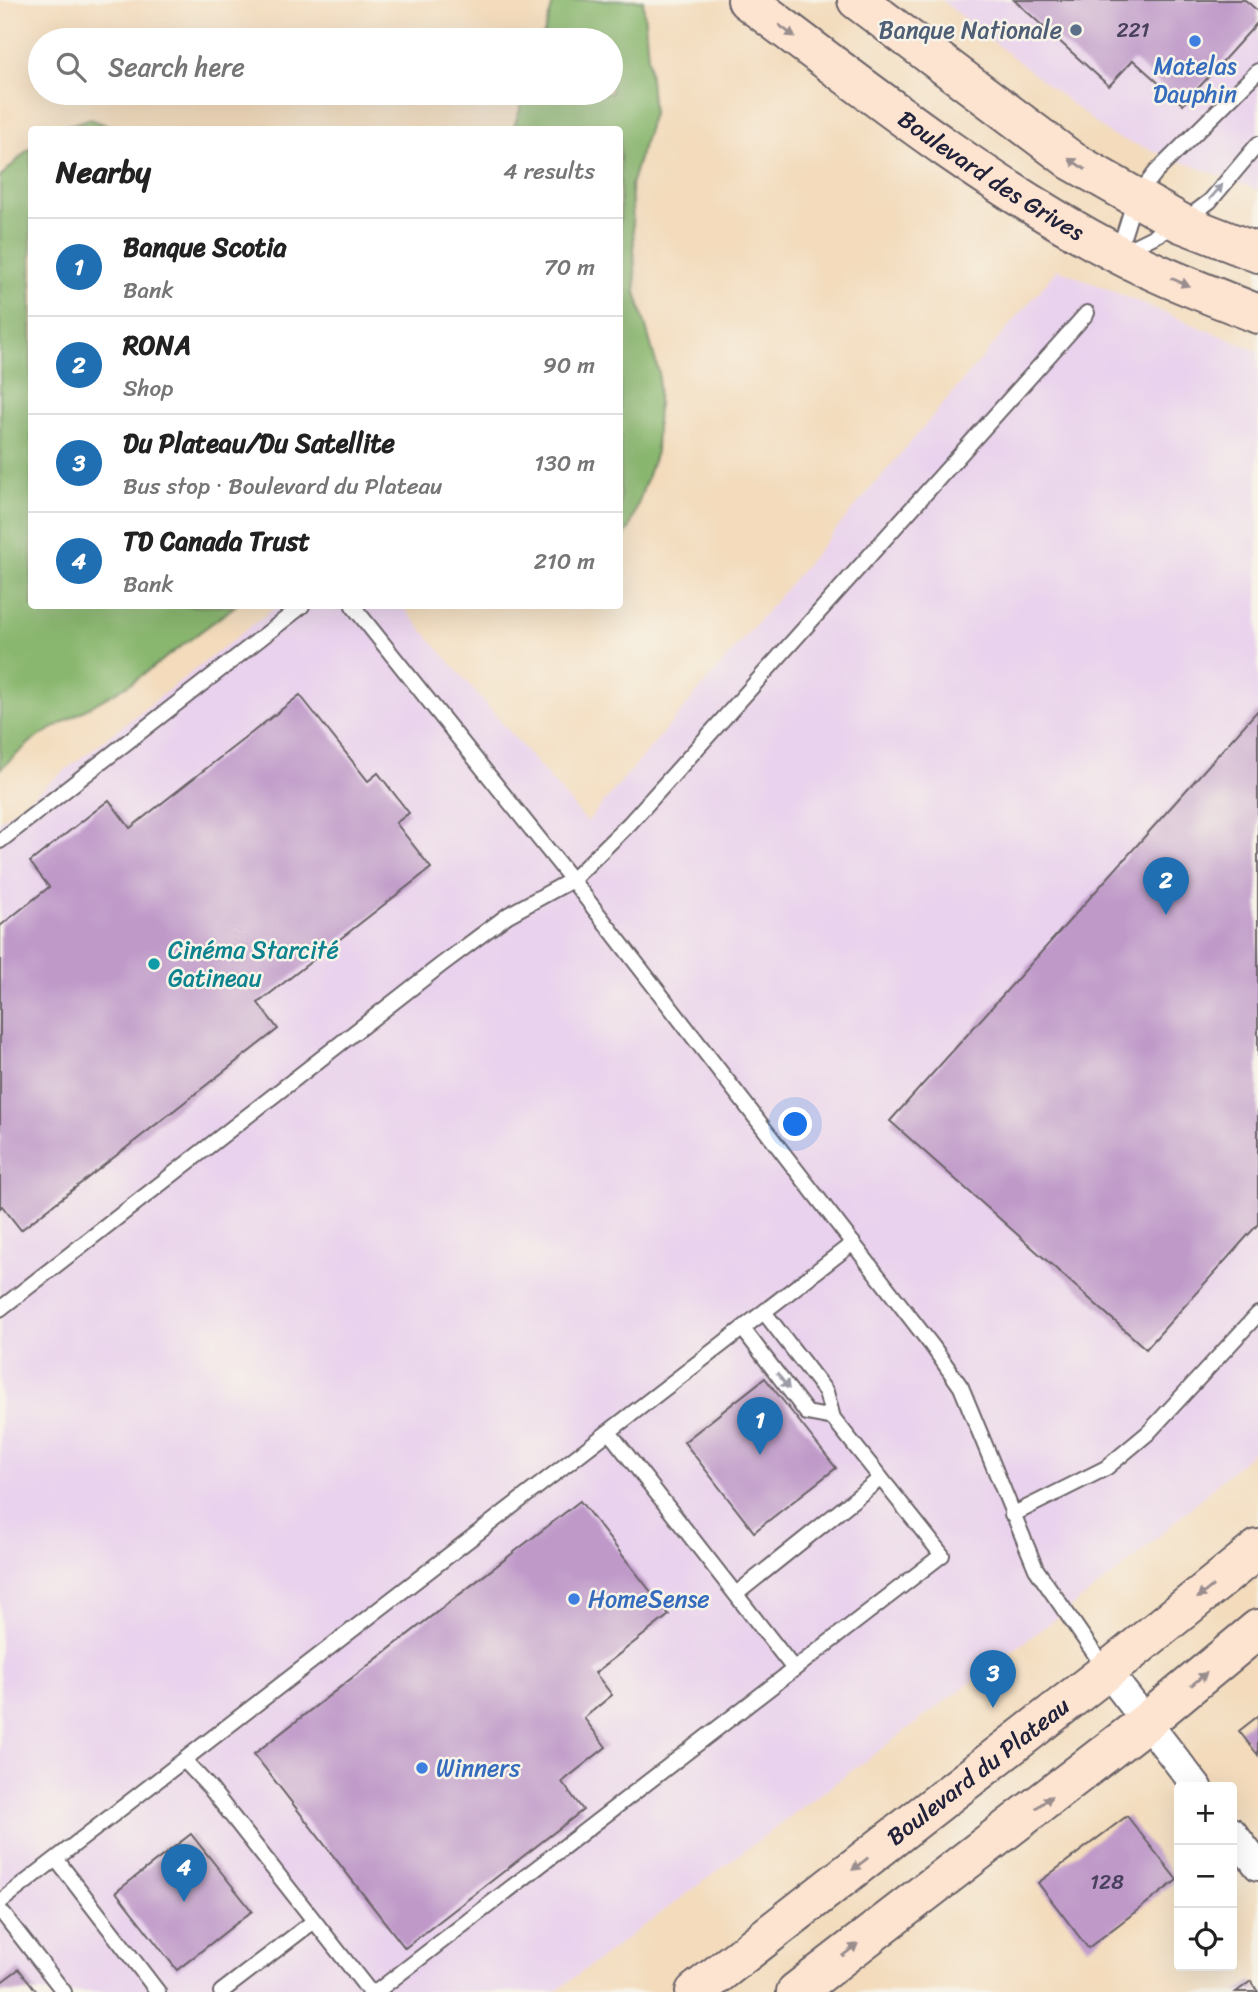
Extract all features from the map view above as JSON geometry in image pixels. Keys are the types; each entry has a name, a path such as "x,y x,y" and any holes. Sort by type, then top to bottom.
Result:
{"main road":[{"name":"Boulevard des Grives","path":"747,0 967,164 1045,213 1118,254 1258,314"},
{"path":"866,4 1020,124 1135,200 1181,223 1258,253"},
{"name":"Boulevard du Plateau","path":"695,1992 1107,1671 1258,1549"},
{"path":"796,1992 1146,1722 1258,1629"}],"street":[{"path":"1107,1671 1193,1782"},
{"path":"1237,1839 1258,1866"}],"lane":[{"path":"1118,254 1135,200 1156,172 1258,71"},
{"path":"1118,254 1181,223 1210,201 1258,144"},
{"path":"0,1309 508,915 572,880 690,758 1087,313"},
{"path":"0,841 298,609"},
{"path":"355,609 572,880 961,1387 1036,1569 1107,1671"},
{"path":"0,1902 853,1243"},
{"path":"376,1992 942,1555 833,1418 826,1392 764,1312"},
{"path":"1012,1515 1106,1468 1148,1433 1258,1314"},
{"path":"743,1328 807,1413 833,1418"},
{"path":"609,1432 794,1669"},
{"path":"736,1594 881,1478"},
{"path":"184,1760 210,1788 370,1992"},
{"path":"56,1859 158,1992"},
{"path":"0,1910 64,1992"},
{"path":"221,1992 314,1920"}],"shaded area":[{"path":"941,0 1258,0 1258,190 1111,135"},
{"path":"1058,269 1258,351 1258,1447 1122,1569 555,1992 0,1992 0,821 273,609 405,609 587,822"}],"green space":[{"path":"554,0 643,0 653,113 631,185 636,292 659,373 656,452 630,527 623,539 623,126 514,126 522,105 623,105 623,28 546,28"},
{"path":"89,119 109,126 65,126"},
{"path":"28,150 28,609 231,609 133,682 33,740 0,769 0,177"}],"building":[{"path":"1014,0 1245,0 1258,11 1258,22 1183,105 1133,60 1109,86"},
{"name":"Cinéma Starcité Gatineau","path":"300,695 368,781 378,773 409,813 396,823 431,868 258,1003 278,1029 21,1230 2,1206 0,1208 0,926 49,887 30,862 109,800 130,828"},
{"path":"1258,710 1258,1224 1146,1349 890,1121"},
{"path":"765,1378 836,1468 754,1532 684,1442"},
{"name":"Winners","path":"580,1501 669,1615 595,1673 612,1695 584,1718 606,1747 562,1782 583,1810 405,1948 254,1754"},
{"path":"1258,1716 1258,1755 1239,1731"},
{"path":"1127,1816 1174,1876 1174,1882 1088,1948 1038,1883"},
{"path":"191,1834 252,1911 177,1970 116,1892"},
{"path":"19,1969 37,1992 0,1992 0,1983"},
{"path":"1251,1981 1258,1992 1236,1992"}],"place":[{"name":"Banque Nationale","path":"1076,30"},
{"name":"Matelas Dauphin","path":"1195,41"},
{"name":"RONA","path":"1166,915"},
{"name":"Cinéma Starcité Gatineau","path":"154,964"},
{"name":"Banque Scotia","path":"760,1455"},
{"name":"HomeSense","path":"574,1599"},
{"name":"Du Plateau/Du Satellite","path":"993,1708"},
{"name":"Winners","path":"422,1768"},
{"name":"TD Canada Trust","path":"184,1902"}]}
